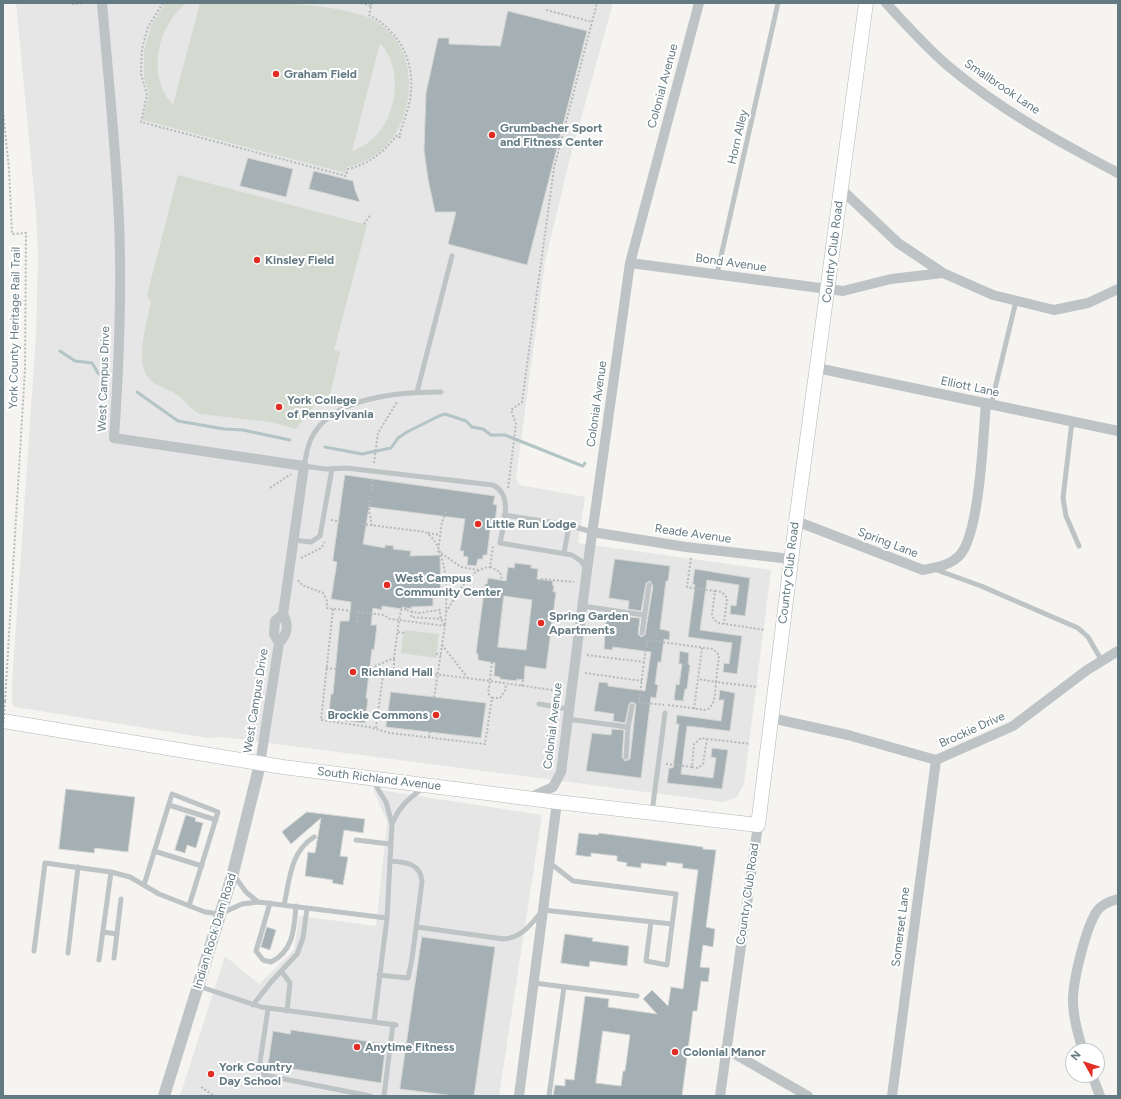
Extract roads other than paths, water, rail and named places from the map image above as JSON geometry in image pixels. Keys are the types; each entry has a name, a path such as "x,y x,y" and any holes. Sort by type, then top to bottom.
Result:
{"main road":[{"name":"Country Club Road","path":"758,825 791,559 866,3"},
{"name":"South Richland Avenue","path":"3,721 260,764 528,799 758,825"}],"street":[{"name":"West Campus Drive","path":"102,3 119,223 120,317 114,438 304,466 283,614 275,621 274,634 279,643 260,764"},
{"name":"Colonial Avenue","path":"528,799 547,791 560,777 567,714 630,263 699,3"},
{"name":"Smallbrook Lane","path":"886,3 948,66 987,96 1062,143 1118,173"},
{"path":"840,189 898,243 943,273 993,295 1054,310 1088,303 1118,289"},
{"name":"Bond Avenue","path":"630,263 843,291 891,279 943,273"},
{"name":"Elliott Lane","path":"817,368 1118,431"},
{"name":"Spring Lane","path":"796,521 923,570 944,566 960,555 969,538 975,519 988,404"},
{"name":"Reade Avenue","path":"592,532 686,547 791,559"},
{"name":"Brockie Drive","path":"771,718 848,735 936,760 1013,726 1118,651"},
{"name":"Somerset Lane","path":"892,1096 936,760"},
{"name":"Indian Rock Dam Road","path":"164,1096 233,873 260,764"},
{"path":"519,1096 557,802"},
{"name":"Country Club Road","path":"720,1096 758,825"},
{"path":"1080,1043 1073,1013 1072,999 1078,964 1090,927 1098,910 1104,904 1118,899"},
{"path":"726,1049 808,1096"},
{"path":"1095,1083 1100,1096"}],"lane":[{"name":"Horn Alley","path":"718,274 778,3"},
{"path":"417,392 452,256"},
{"path":"988,404 1016,301"},
{"path":"441,392 417,392 354,403 337,412 326,419 311,439 304,466 332,469 336,467 494,485 503,495 506,505 500,544 564,553 576,557 587,570"},
{"path":"1072,421 1063,498 1064,508 1079,546"},
{"path":"293,540 311,542 320,536 332,469"},
{"path":"504,515 569,525 592,532"},
{"path":"564,553 569,525"},
{"path":"932,568 981,586 1078,628 1088,637 1102,661"},
{"path":"642,633 649,585"},
{"path":"582,606 644,615"},
{"path":"539,704 567,714 628,727"},
{"path":"626,757 628,727 632,706"},
{"path":"652,813 665,713"},
{"path":"371,779 386,802 392,824"},
{"path":"374,1022 387,918 392,824 403,804 427,785"},
{"path":"144,885 172,794 218,812 190,906"},
{"path":"169,805 216,820"},
{"path":"284,905 293,863 300,847 314,836"},
{"path":"356,840 390,844"},
{"path":"154,851 202,866"},
{"path":"379,975 408,978 417,927 422,874 420,870 412,865 390,861"},
{"path":"34,951 45,863 111,872 130,877 159,894 205,912 220,914 242,904 258,902 387,918"},
{"path":"550,863 573,881 676,894 667,964 646,961 651,922"},
{"path":"68,953 78,868"},
{"path":"99,960 111,872"},
{"path":"233,873 246,892 258,902"},
{"path":"114,958 121,899"},
{"path":"270,903 256,951 258,955 267,962 278,959 286,952 290,944 296,906"},
{"path":"253,1005 271,982 282,972 297,954 303,938 307,908"},
{"path":"417,927 513,939 521,934 543,910 672,924"},
{"path":"103,932 117,934"},
{"path":"282,972 290,983 287,1011"},
{"path":"534,983 637,996"},
{"path":"198,986 268,1009 394,1025 384,1096"},
{"path":"549,1096 564,987"},
{"path":"268,1009 260,1062 264,1076 370,1096"}],"waterway":[{"path":"60,351 75,361 92,363 98,373 103,377"},
{"path":"137,392 178,421 224,429 243,430 290,440"},
{"path":"325,447 362,454 391,448 398,438 407,432 445,414 466,421 472,427 483,429 491,435 505,435 580,465 583,466 585,463"}],"place":[{"name":"Graham Field","path":"276,74"},
{"name":"Grumbacher Sport and Fitness Center","path":"492,135"},
{"name":"Kinsley Field","path":"257,260"},
{"name":"York College of Pennsylvania","path":"279,407"},
{"name":"Little Run Lodge","path":"478,524"},
{"name":"West Campus Community Center","path":"387,585"},
{"name":"Spring Garden Apartments","path":"541,623"},
{"name":"Richland Hall","path":"353,672"},
{"name":"Brockie Commons","path":"436,715"},
{"name":"Anytime Fitness","path":"357,1047"},
{"name":"Colonial Manor","path":"675,1052"},
{"name":"York Country Day School","path":"211,1074"}]}
